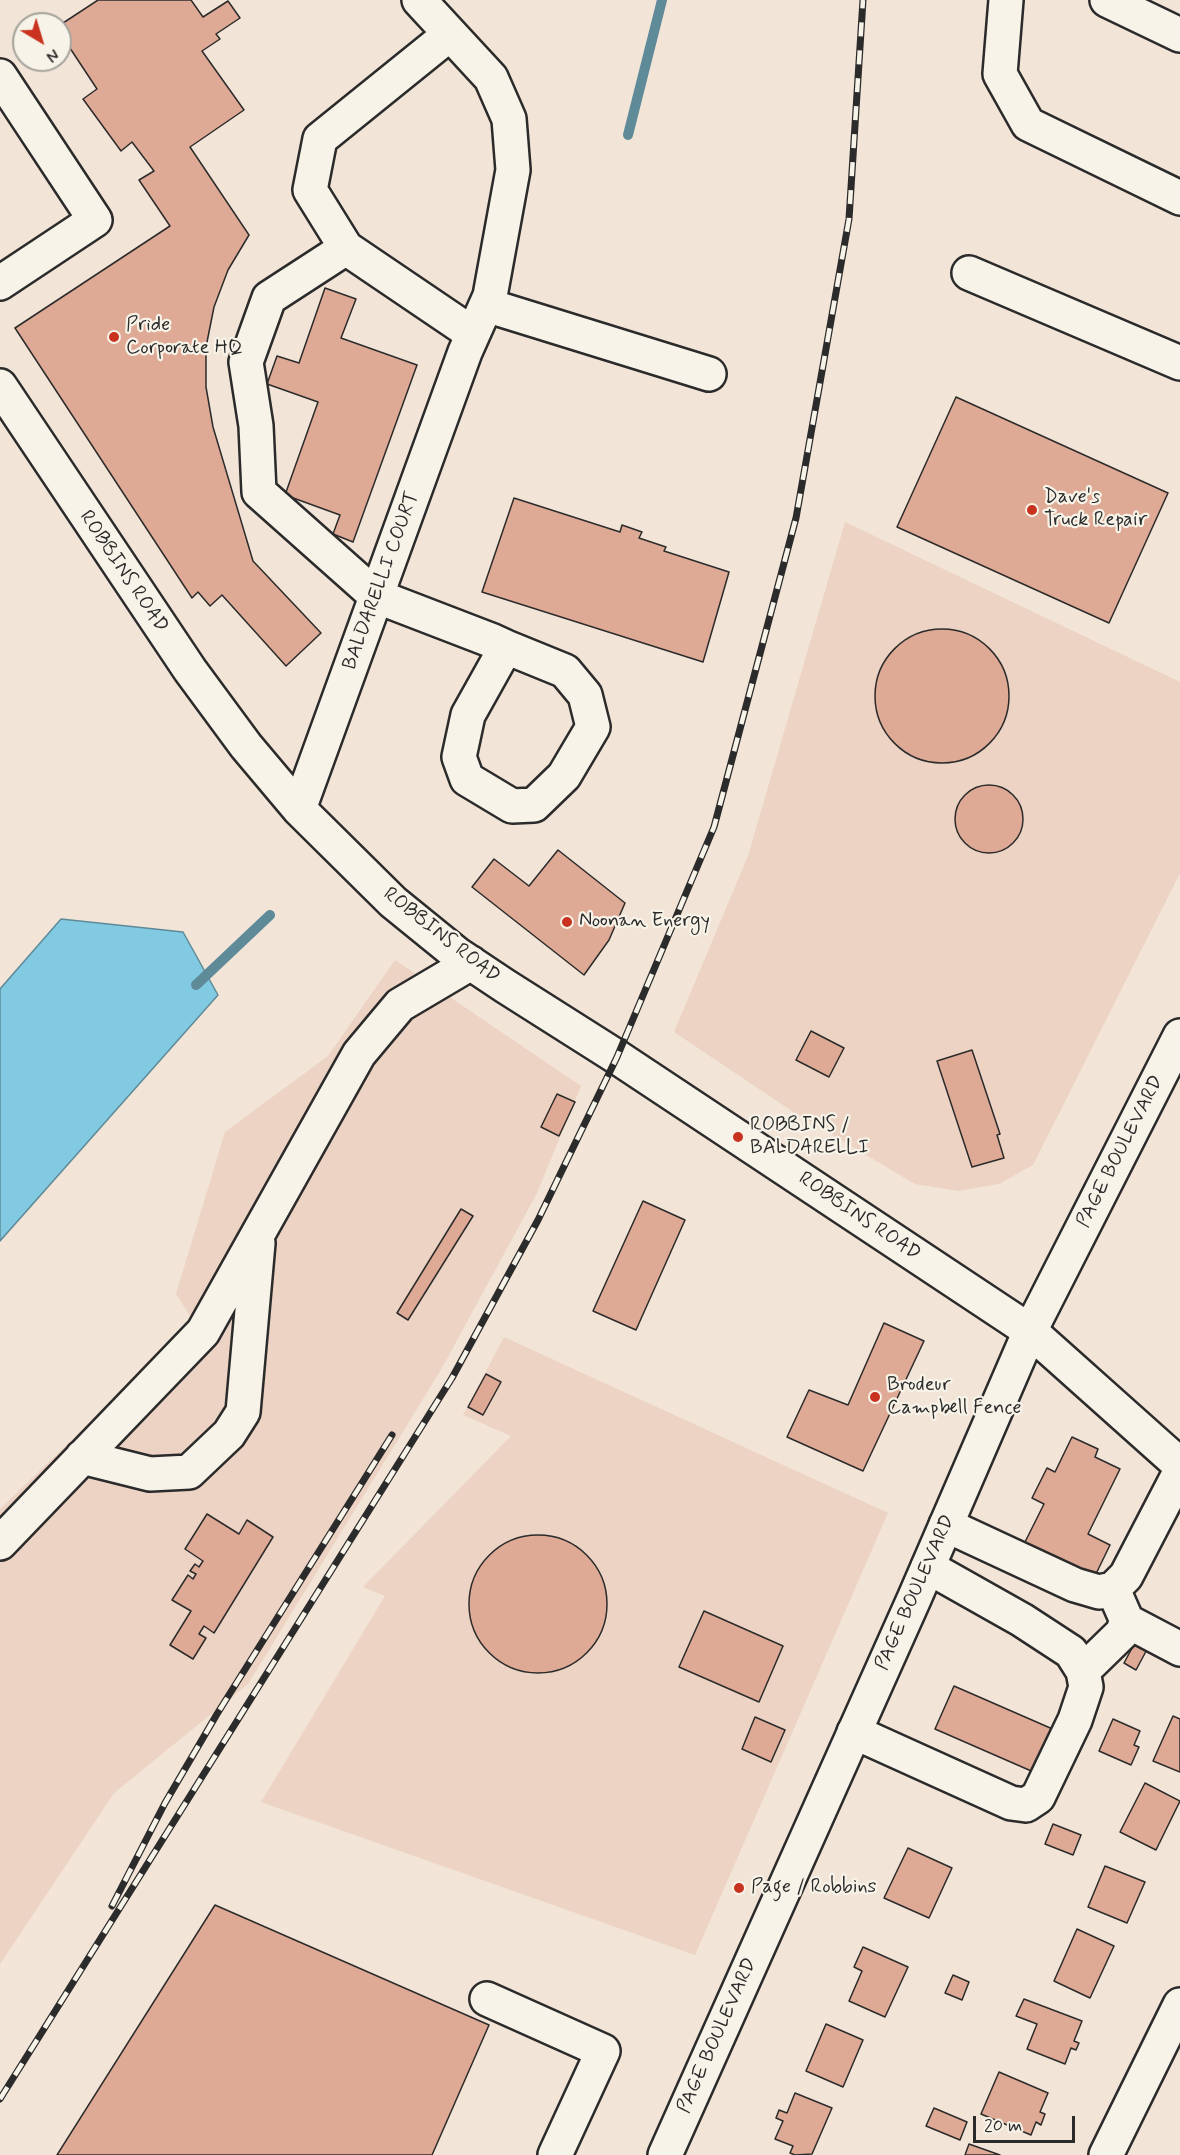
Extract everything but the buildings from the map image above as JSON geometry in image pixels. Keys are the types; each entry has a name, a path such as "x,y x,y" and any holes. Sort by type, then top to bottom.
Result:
{"street":[{"name":"BALDARELLI COURT","path":"299,809 475,330 513,170 509,118 491,78 419,0"},
{"path":"1006,0 1000,74 1028,124 1180,198"},
{"path":"1107,0 1180,35"},
{"path":"450,34 320,139 310,190 346,248 475,330 708,374"},
{"path":"0,76 95,220 0,283"},
{"path":"346,248 270,298 246,362 256,426 259,492 376,596 506,647 565,671 585,695 593,727 564,776 534,805 512,806 467,779 459,757 468,715 506,647"},
{"path":"969,273 1180,363"},
{"name":"ROBBINS ROAD","path":"0,386 189,670 246,746 299,809 393,902 471,963 1030,1331 1180,1465"},
{"path":"0,1543 203,1332 359,1054 400,1005 471,963"},
{"name":"PAGE BOULEVARD","path":"665,2155 928,1567 1030,1331 1180,1036"},
{"path":"82,1457 150,1474 189,1472 229,1434 243,1412 259,1233"},
{"path":"946,1525 1075,1585 1099,1592 1113,1589 1126,1576 1180,1472"},
{"path":"854,1732 1011,1803 1026,1805 1038,1797 1075,1720 1086,1687 1083,1671 1071,1652 1022,1620 928,1567"},
{"path":"1113,1589 1127,1621 1180,1649"},
{"path":"1083,1671 1122,1633 1127,1621"},
{"path":"487,1999 603,2051 555,2155"},
{"path":"1106,2155 1180,2008"}],"shaded area":[{"path":"845,522 1180,682 1180,873 1033,1165 999,1184 958,1191 915,1184 792,1111 674,1032 748,856"},
{"path":"395,960 581,1086 537,1193 442,1368 248,1684 114,1793 0,1964 0,1509 194,1322 176,1294 225,1132 328,1056"},
{"path":"504,1337 888,1513 695,1955 261,1802 385,1596 363,1587 511,1436 463,1415"}],"water":[{"path":"61,919 183,932 218,995 0,1241 0,989"}],"waterway":[{"path":"628,135 662,0"},
{"path":"196,985 270,915"}],"railway":[{"path":"0,2099 452,1378 538,1220 617,1057 714,827 796,518 849,219 863,0"},
{"path":"112,1906 165,1803 217,1714 392,1435"}],"place":[{"name":"Pride Corporate HQ","path":"114,337"},
{"name":"Dave's Truck Repair","path":"1032,510"},
{"name":"Noonan Energy","path":"567,922"},
{"name":"ROBBINS / BALDARELLI","path":"738,1137"},
{"name":"Brodeur Campbell Fence","path":"875,1397"},
{"name":"Page / Robbins","path":"739,1888"}]}
